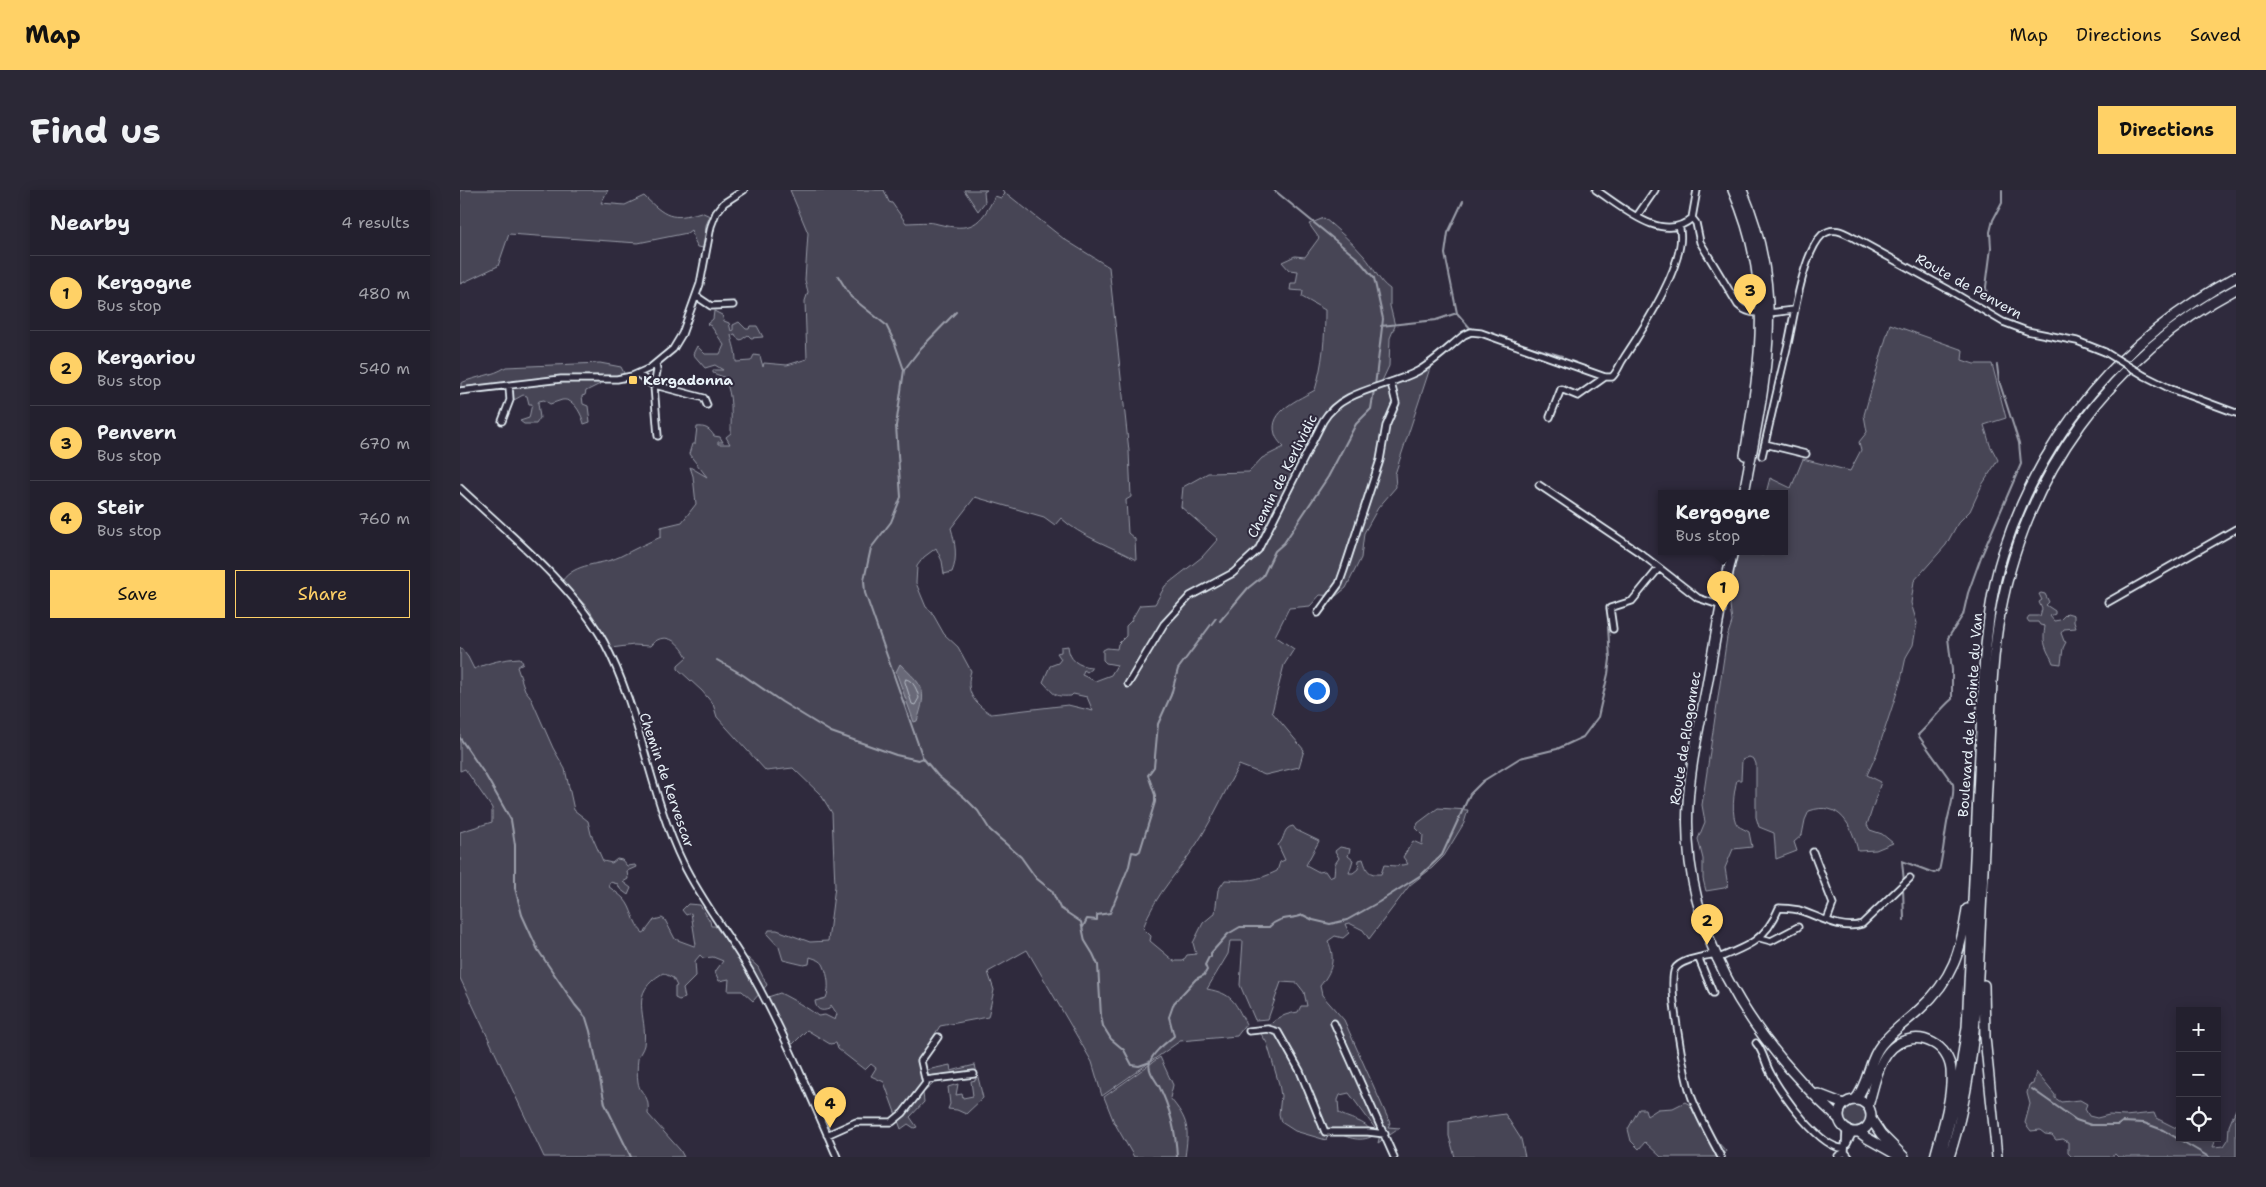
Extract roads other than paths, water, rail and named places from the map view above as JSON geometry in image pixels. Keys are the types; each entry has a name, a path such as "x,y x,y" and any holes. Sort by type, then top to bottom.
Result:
{"main road":[{"path":"1733,190 1749,235 1766,312 1738,490"},
{"path":"1742,190 1760,244 1766,312 1766,373 1745,490"},
{"name":"Boulevard de la Pointe du Van","path":"1940,1157 1953,1115 1965,1048 1984,669 1988,623 2003,554 2030,486 2056,441 2089,396 2115,366 2165,321 2199,298 2236,277"},
{"name":"Boulevard de la Pointe du Van","path":"1949,1157 1962,1114 1975,1035 1990,721 1997,635 2009,574 2030,513 2060,453 2093,406 2146,350 2188,317 2236,289"},
{"name":"Route de Plogonnec","path":"1730,555 1691,773 1687,816 1689,855 1694,892 1715,956 1754,1023 1808,1087 1838,1118"},
{"path":"1990,721 1991,828 1983,994 1997,1157"},
{"path":"1904,1157 1853,1131 1838,1118 1839,1110 1844,1104 1854,1100 1862,1091 1880,1046 1934,996 1950,973 1961,946 1968,904 1973,892"},
{"path":"1904,1157 1881,1134 1871,1120 1868,1106 1881,1064 1892,1047 1912,1038 1921,1038 1937,1045 1948,1059 1951,1075 1948,1106 1935,1157"},
{"path":"1808,1087 1826,1098 1844,1104"},
{"path":"1854,1100 1868,1106"},
{"path":"1853,1131 1867,1127 1871,1120"}],"street":[{"path":"460,391 561,379 617,379 638,374 656,364 675,346 696,296 714,217 724,203 744,190"},
{"path":"1596,190 1637,216 1659,227 1670,228 1679,226 1692,218 1697,190"},
{"path":"1637,216 1655,190"},
{"path":"1692,218 1696,223 1700,242 1738,305 1747,312 1795,310 1762,456"},
{"path":"1550,416 1561,389 1578,396 1605,377 1612,377 1618,370 1662,293 1680,244 1679,226"},
{"name":"Route de Penvern","path":"1795,310 1804,273 1813,248 1821,236 1836,230 1949,290 2003,322 2027,331 2077,341 2105,352 2145,376 2172,389 2236,413"},
{"path":"696,296 712,306 734,305"},
{"name":"Chemin de Kerlividic","path":"1128,684 1164,624 1190,596 1233,573 1258,550 1329,412 1352,396 1417,372 1464,335 1471,332 1481,333 1605,377"},
{"path":"656,364 657,371 654,386 658,436"},
{"path":"638,374 644,381 654,386 704,398 707,405"},
{"path":"1318,613 1339,584 1380,460 1386,426 1396,403 1391,383"},
{"path":"502,421 510,400 509,386"},
{"path":"1765,444 1806,454"},
{"path":"1539,485 1659,568 1698,598 1722,606"},
{"name":"Chemin de Kervescar","path":"460,488 564,590 578,605 603,640 637,727 676,848 703,899 752,975 786,1042 837,1157"},
{"path":"2108,602 2236,529"},
{"path":"1613,629 1610,608 1632,601 1659,568"},
{"path":"1813,852 1833,904 1828,920"},
{"path":"1721,1157 1692,1097 1684,1063 1675,998 1673,980 1676,969 1682,964 1715,956 1760,938 1772,924 1779,908 1797,910 1849,926 1862,924 1910,878"},
{"path":"1760,938 1771,942 1798,927"},
{"path":"1699,959 1713,993"},
{"path":"1334,1023 1394,1157"},
{"path":"1249,1031 1268,1029 1278,1032 1300,1071 1325,1132 1385,1134"},
{"path":"926,1080 921,1061 938,1037"},
{"path":"1756,1043 1762,1052 1773,1079 1799,1114 1828,1143 1846,1152"},
{"path":"827,1135 856,1122 887,1123 894,1121 926,1080 974,1074"},
{"path":"1838,1156 1846,1152 1853,1131"}],"water":[{"path":"900,664 918,683 923,695 917,721 914,722 896,672"}],"waterway":[{"path":"1274,190 1358,259 1374,278 1383,319 1375,386"},
{"path":"1987,298 1986,287 1991,248 1990,232 1993,220 2002,203 2002,190"},
{"path":"1463,201 1448,233 1445,254 1457,313 1470,328 1478,330"},
{"path":"838,276 851,297 886,325 904,370 896,426 901,497 891,522 871,548 864,580 865,593 923,758 938,776 978,811 990,830 1021,857 1036,878 1052,891 1060,908 1081,922 1085,941 1098,965 1103,1026 1111,1039 1124,1050 1132,1065 1139,1066 1150,1062"},
{"path":"904,370 921,348 956,312"},
{"path":"1381,326 1436,320 1457,313"},
{"path":"1514,342 1562,356"},
{"path":"1904,882 1902,861 1934,873 1939,871 1953,799 1953,784 1918,735 1952,699 1952,670 1948,638 1963,615 1968,593 1981,557 2021,464 2019,443 1999,381 1997,365"},
{"path":"1220,621 1248,588 1263,576 1275,551 1284,543 1328,477 1356,424 1371,409 1374,390"},
{"path":"1083,927 1087,919 1097,920 1097,915 1110,913 1129,866 1132,852 1137,853 1140,851 1155,802 1155,795 1148,775 1154,767 1158,724 1171,695 1178,669 1216,618"},
{"path":"1177,1157 1174,1129 1169,1112 1163,1094 1150,1071 1149,1065 1157,1051 1174,1036 1169,1017 1174,1003 1196,979 1204,975 1207,970 1205,965 1209,957 1211,957 1211,953 1228,934 1240,927 1269,927 1277,921 1303,915 1313,920 1330,924 1347,920 1421,875 1442,855 1470,794 1483,781 1520,758 1557,749 1583,737 1598,717 1608,674 1610,659 1608,627"},
{"path":"717,660 831,732 896,755 918,760 923,758"},
{"path":"460,738 486,776 511,820 515,845 515,888 522,915 538,950 586,1018 605,1104 631,1157"},
{"path":"1903,887 1904,920"},
{"path":"2032,1089 2076,1120 2091,1125 2118,1125 2122,1122 2144,1123 2163,1130 2209,1157"}],"place":[{"name":"Penvern","path":"1750,315"},
{"name":"Kergadonna","path":"633,380"},
{"name":"Kergogne","path":"1723,612"},
{"name":"Kergariou","path":"1707,945"},
{"name":"Steir","path":"830,1128"}]}
